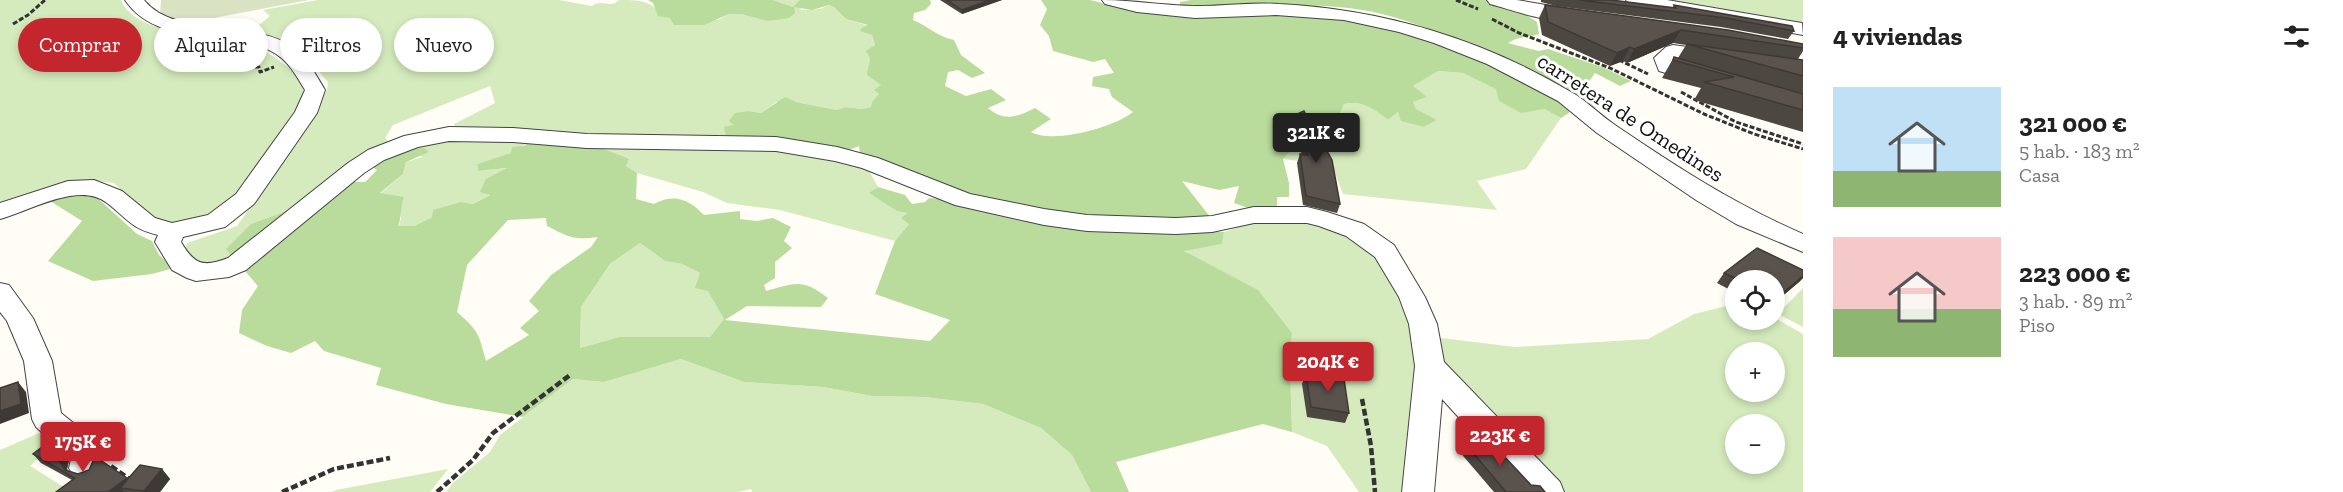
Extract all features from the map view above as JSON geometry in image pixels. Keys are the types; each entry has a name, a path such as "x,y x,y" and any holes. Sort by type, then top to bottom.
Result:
{"street":[{"path":"0,211 68,188 94,187 114,196 146,224 172,231 216,221 244,198 306,113 315,90 300,65 282,49 260,39 158,21 136,7 134,0"},
{"name":"carretera de Omedines","path":"1111,0 1137,6 1195,12 1276,9 1332,13 1404,27 1441,39 1494,60 1565,97 1605,128 1704,195 1745,218 1803,244"},
{"path":"1635,0 1802,29"},
{"path":"1499,1 1537,11 1592,19"},
{"path":"1724,84 1666,67 1664,58 1673,51 1735,60"},
{"path":"172,231 168,242 181,264 196,272 220,271 249,256 376,154 412,141 449,134 497,134 587,141 776,144 837,154 870,163 964,200 1055,219 1176,226 1212,224 1274,213 1307,215 1341,224 1374,242 1389,257 1412,297 1423,324 1430,366 1418,492"},
{"path":"0,292 20,318 38,361 47,419 76,443 87,457 86,468"},
{"path":"1430,366 1477,419 1548,492"}],"path":[{"path":"13,24 45,0"},
{"path":"1456,0 1475,7 1500,24 1519,33 1610,68 1704,114 1754,134 1803,149"},
{"path":"437,492 473,460 493,433 570,375"},
{"path":"1362,399 1371,446 1375,492"},
{"path":"282,492 333,468 354,462 390,458"},
{"path":"86,468 106,462 138,485"}],"green space":[{"path":"0,0 121,0 129,12 138,18 18,18 18,72 142,72 142,21 154,26 154,72 268,72 268,53 280,62 280,72 293,72 300,80 303,90 298,108 241,189 216,215 166,225 146,213 114,183 96,181 0,206"},
{"path":"161,0 309,0 214,18 160,16"},
{"path":"318,0 559,0 592,6 599,3 613,4 620,0 631,0 647,3 658,12 718,20 729,14 741,14 767,21 793,7 773,0 800,0 801,10 820,9 829,5 846,19 869,26 875,45 865,51 870,57 871,64 867,70 881,85 879,94 871,107 862,109 846,107 837,110 796,102 776,102 761,113 749,111 734,125 726,138 619,137 457,130 454,124 495,103 490,86 393,125 385,138 390,143 233,259 201,266 185,252 187,243 237,226 294,145 327,90 328,82 319,72 382,72 382,18 280,18 280,38 268,34 268,18 270,16 263,10"},
{"path":"648,0 773,0 793,7 800,0 930,0 931,4 925,10 914,13 913,20 954,40 961,55 985,73 972,78 958,70 948,72 945,86 966,96 991,89 1006,100 988,108 1005,117 1016,116 1035,108 1051,119 1031,132 1041,135 1068,135 1098,129 1133,112 1112,97 1109,89 1092,86 1093,77 1114,73 1105,59 1093,62 1053,51 1049,36 1040,25 1047,9 1041,0 1090,0 1122,8 1287,12 1411,29 1505,69 1568,106 1569,113 1561,118 1544,109 1521,113 1499,101 1496,89 1463,73 1438,71 1413,86 1427,97 1413,102 1416,109 1437,120 1424,127 1401,121 1398,112 1388,120 1368,106 1356,103 1344,104 1340,113 1326,124 1284,123 1285,135 1274,145 1289,152 1283,159 1289,183 1289,197 1277,197 1277,206 1251,209 1234,203 1239,186 1219,190 1182,181 1211,218 1153,230 1224,232 1222,244 1184,251 1258,290 1292,333 1290,364 1292,432 1263,424 1116,462 1129,492 1091,492 1072,455 1041,428 983,404 924,397 872,396 823,387 744,382 681,359 604,382 573,379 523,417 446,404 376,385 381,368 324,351 315,341 291,353 267,346 239,333 242,310 258,286 226,249 251,224 287,211 318,187 365,182 377,170 369,165 400,149 424,148 429,152 406,162 403,174 380,193 404,197 398,226 414,226 432,217 433,210 461,202 473,204 490,195 480,192 486,179 507,168 478,171 477,164 511,153 512,147 524,146 529,142 596,146 629,159 626,166 637,173 636,199 654,204 668,199 681,199 693,205 704,215 740,211 740,219 757,221 773,218 791,227 784,241 792,248 775,262 775,278 764,285 766,291 798,284 812,287 828,298 821,307 747,306 725,320 930,341 950,320 875,294 895,241 909,224 901,218 908,213 897,211 869,193 878,187 905,195 912,204 925,202 929,198 943,199 860,154 859,146 842,153 726,138 724,127 734,125 729,121 735,113 749,111 761,113 785,97 796,102 837,110 846,107 862,109 871,107 879,94 874,90 881,85 867,75 870,60 865,51 875,45 872,35 860,31 868,25 846,19 829,5 812,10 794,7 795,13 789,18 767,21 741,14 729,14 704,25 674,25 670,18 658,16 653,3","holes":["546,218 547,226 567,236 598,237 591,247 551,275 529,301 539,311 520,328 529,335 486,361 477,334 457,312 467,265 508,220","640,243 665,261 682,264 700,273 695,288 708,291 724,319 710,337 619,337 580,348 581,307 610,264"]},
{"path":"1191,0 1491,0 1514,7 1537,22 1539,34 1508,43 1539,51 1548,49 1605,68 1631,81 1620,86 1595,73 1585,87 1590,95 1606,100 1604,109 1580,105 1468,46 1410,22 1380,14 1328,6 1265,5 1180,8 1180,2"},
{"path":"1658,0 1803,0 1803,25"},
{"path":"1438,71 1463,73 1497,89 1499,101 1544,109 1561,118 1526,169 1477,181 1497,210 1343,194 1332,165 1283,159 1274,145 1285,135 1283,123 1326,124 1340,113 1344,104 1350,103 1368,106 1388,120 1398,112 1424,127 1437,120 1416,110 1413,102 1426,97 1413,86"},
{"path":"448,139 529,142 512,153 477,164 478,171 509,168 491,194 473,204 461,202 414,226 398,227 401,219 400,207 380,194 403,174 406,162 423,157 400,149"},
{"path":"744,145 867,167 878,187 870,193 909,212 909,224 895,241 780,210 727,203 703,192 637,173 626,166 628,160 596,146"},
{"path":"91,192 137,234 152,241 159,255 174,268 152,274 93,281 48,261 82,221 50,201 73,193"},
{"path":"1286,220 1329,226 1376,254 1419,332 1410,492 1359,492 1327,446 1292,432 1290,364 1292,333 1184,250 1222,244 1224,232 1250,223"},
{"path":"640,243 665,261 682,264 700,273 724,319 710,337 619,337 580,348 581,307 610,264"},
{"path":"1803,288 1803,327 1785,318 1785,307"},
{"path":"1725,306 1725,330 1785,330 1785,324 1803,334 1803,492 1560,492 1439,367 1433,337 1515,347 1648,339 1694,314"},
{"path":"681,359 744,382 823,387 872,396 924,397 983,404 1041,428 1072,455 1091,492 752,492 751,489 738,492 446,492 453,483 490,452 500,435 573,379 604,382"},
{"path":"39,433 57,442 30,466 67,489 63,492 0,492 0,450"},
{"path":"448,469 430,492 331,492 336,490"}],"building":[{"path":"947,0 990,0 962,10"},
{"path":"1579,0 1611,0 1676,8 1674,5 1792,26 1794,31 1726,18"},
{"path":"1545,5 1728,30 1803,44 1803,48 1681,30 1634,49 1630,47 1617,53 1548,22"},
{"path":"1687,44 1803,60 1803,76"},
{"path":"1674,57 1803,94 1803,110 1704,82 1734,77 1673,60"},
{"path":"1304,111 1332,160 1340,204 1306,196 1300,154 1308,155 1293,116"},
{"path":"1757,248 1803,270 1803,276 1785,291 1785,270 1728,270"},
{"path":"1306,374 1344,379 1349,413 1311,407"},
{"path":"18,382 21,404 0,411 0,388"},
{"path":"1486,437 1531,485 1540,486 1545,492 1506,492 1463,441"},
{"path":"50,441 60,450 59,460 65,470 78,474 89,470 94,459 100,460 127,478 108,492 56,492 75,478 33,454"},
{"path":"140,465 162,469 144,491 120,488"}]}
